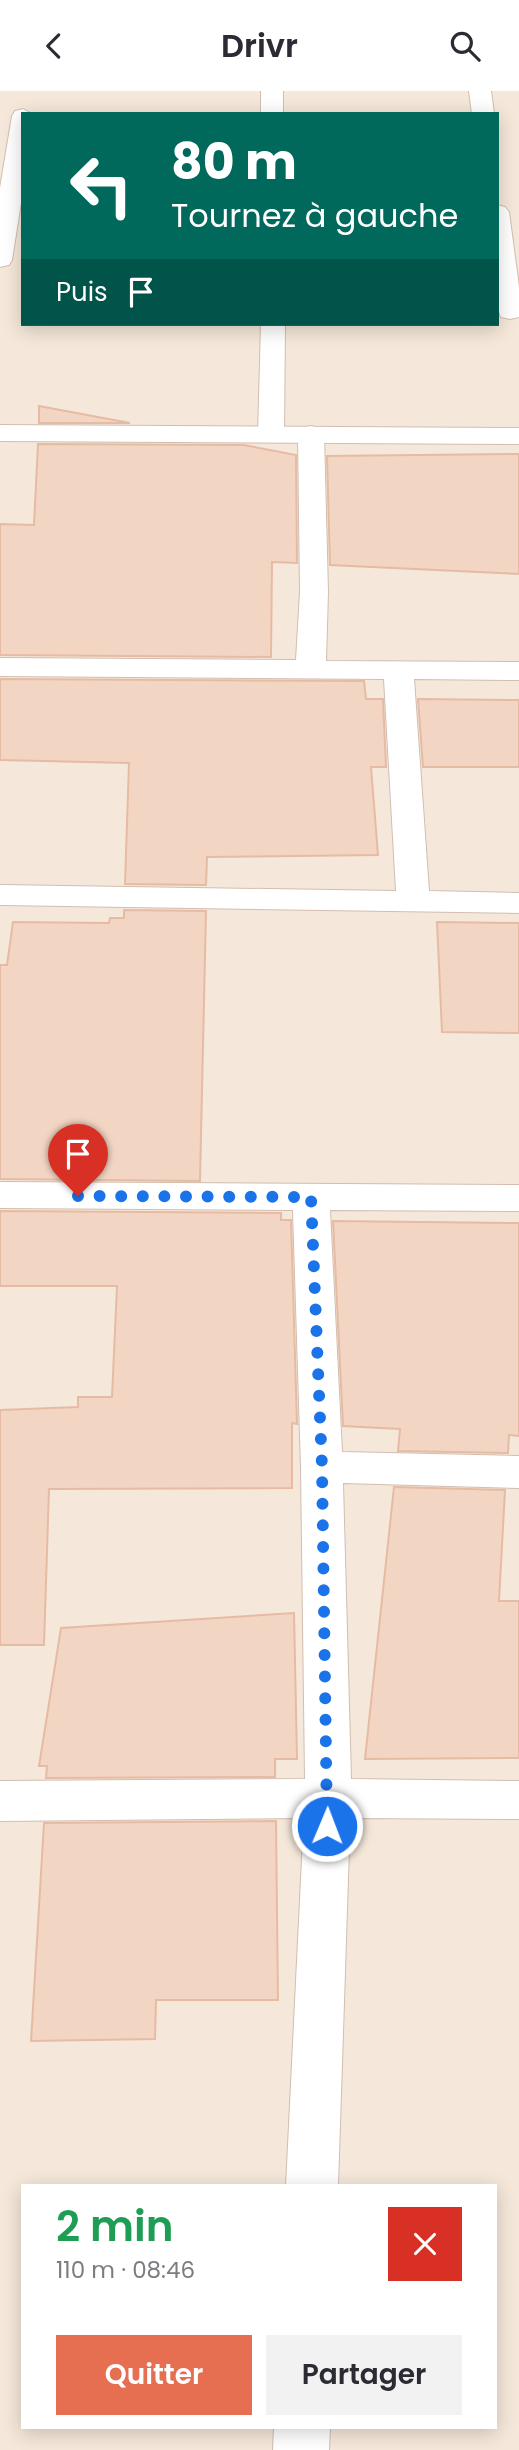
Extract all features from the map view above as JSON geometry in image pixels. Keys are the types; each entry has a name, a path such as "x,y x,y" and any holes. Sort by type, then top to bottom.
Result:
{"street":[{"path":"24,112 28,91"},
{"path":"272,91 272,112"},
{"path":"480,91 483,112"},
{"path":"0,260 21,131"},
{"path":"499,229 509,312"},
{"path":"271,434 273,326"},
{"path":"0,433 519,436"},
{"path":"311,434 314,591 311,668"},
{"path":"0,667 519,671"},
{"path":"398,669 413,903"},
{"path":"0,895 519,903"},
{"path":"0,1195 519,1198"},
{"path":"311,1197 322,1467 328,1798 312,2184"},
{"path":"322,1467 519,1472"},
{"path":"0,1801 328,1798 519,1800"},
{"path":"301,2450 302,2429"}],"shaded area":[{"path":"0,91 519,91 519,2450 0,2450"}],"building":[{"path":"39,406 130,423 39,423"},
{"path":"38,444 244,445 296,455 297,563 272,562 271,657 0,655 0,524 34,525"},
{"path":"519,454 519,574 330,565 327,456"},
{"path":"0,679 364,681 366,699 383,699 386,767 371,767 378,855 207,857 206,885 125,884 129,763 0,760"},
{"path":"418,699 519,700 519,767 423,767"},
{"path":"124,910 206,911 200,1181 0,1179 0,965 7,965 13,922 109,923 110,918 124,918"},
{"path":"437,922 519,923 519,1033 442,1032"},
{"path":"0,1211 281,1213 281,1220 291,1220 297,1424 292,1423 292,1488 49,1489 44,1645 0,1645 0,1410 78,1407 78,1397 112,1397 117,1286 0,1286"},
{"path":"333,1221 519,1223 519,1436 509,1435 508,1453 398,1451 400,1429 343,1426"},
{"path":"394,1487 505,1490 499,1601 519,1601 519,1758 365,1759"},
{"path":"294,1613 297,1759 275,1759 275,1777 46,1778 47,1766 39,1766 61,1628"},
{"path":"276,1821 278,2000 156,2000 155,2039 31,2041 44,1823"}],"route":[{"path":"78,1196 311,1197 322,1467 327,1826"}]}
